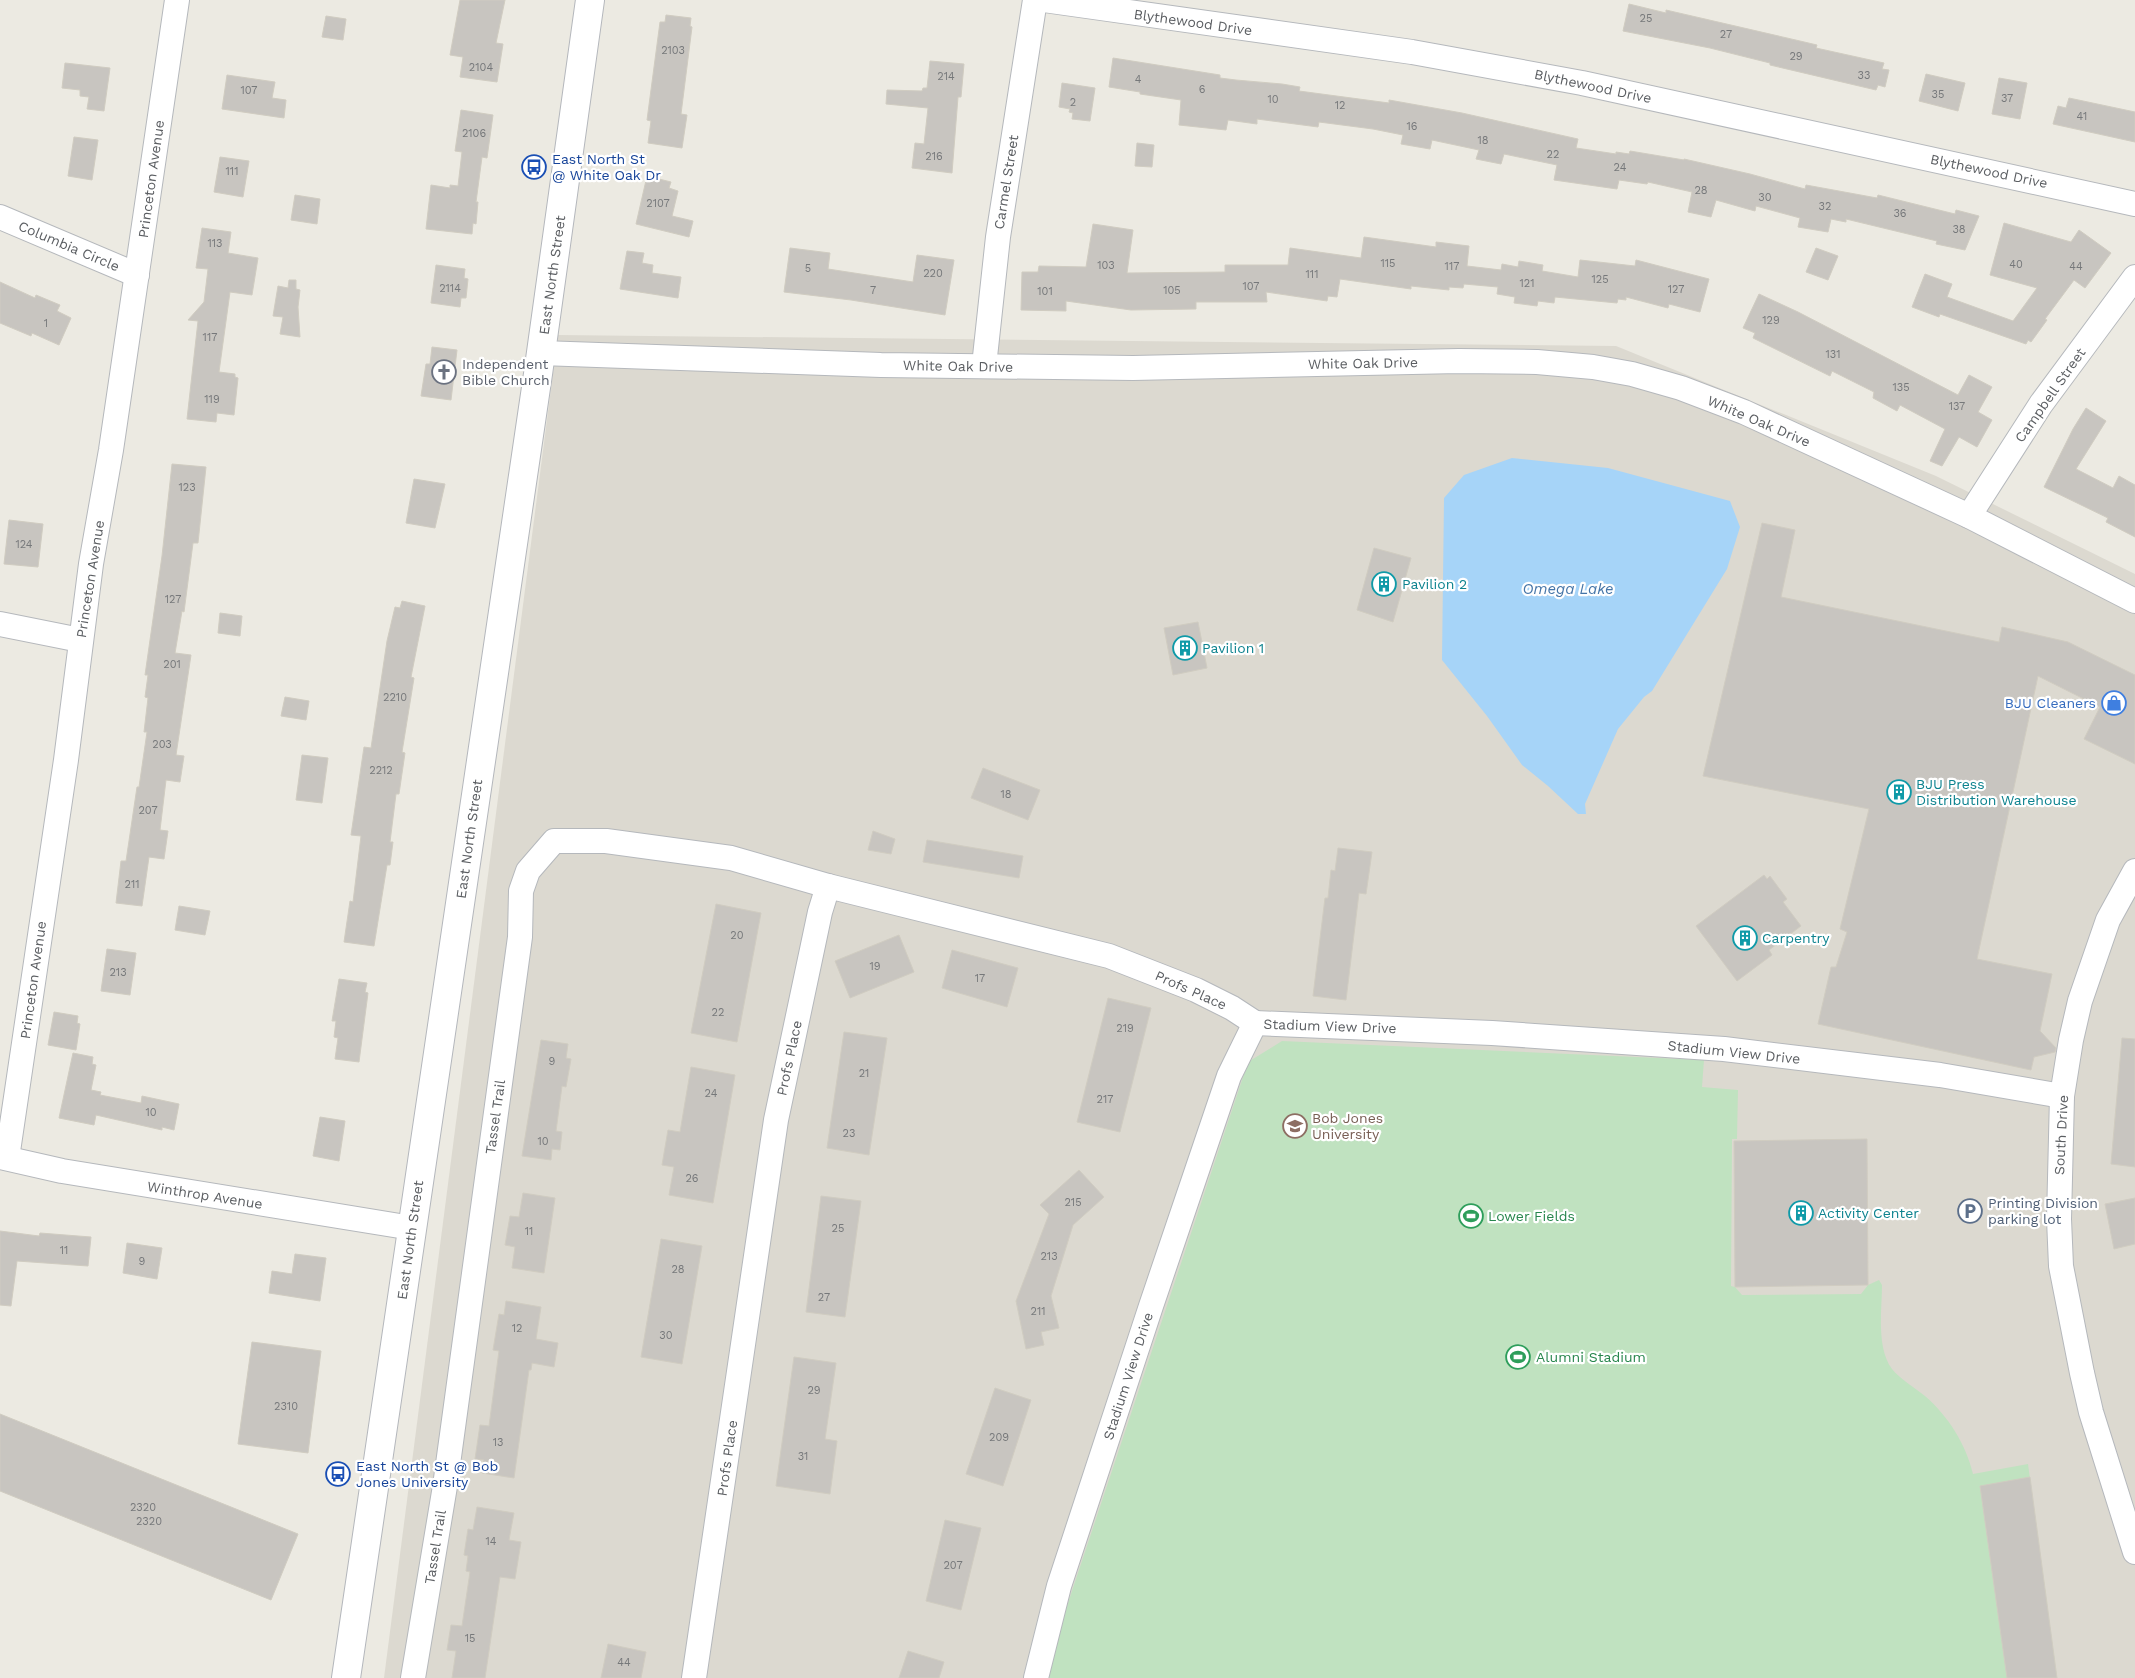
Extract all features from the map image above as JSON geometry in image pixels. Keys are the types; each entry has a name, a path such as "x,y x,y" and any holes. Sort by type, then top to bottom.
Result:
{"main road":[{"name":"East North Street","path":"346,1678 541,353 590,0"}],"street":[{"name":"Princeton Avenue","path":"4,1158 66,760 80,640 137,275 177,0"},
{"name":"Carmel Street","path":"984,366 998,236 1034,0"},
{"name":"Blythewood Drive","path":"1044,0 1412,52 1582,83 2135,204"},
{"name":"Columbia Circle","path":"0,216 137,275"},
{"name":"Campbell Street","path":"1969,516 2042,404 2135,276"},
{"name":"White Oak Drive","path":"541,353 880,365 1133,368 1459,361 1537,362 1593,367 1632,374 1681,388 1744,412 1969,516 2135,601"},
{"path":"0,624 80,640"},
{"name":"Tassel Trail","path":"413,1678 445,1486 520,937 521,891 528,871 554,841 606,840 731,858 828,886"},
{"name":"South Drive","path":"2135,871 2108,920 2080,1001 2071,1040 2062,1096 2059,1219 2061,1266 2082,1373 2091,1412 2135,1552"},
{"name":"Profs Place","path":"694,1678 776,1120 820,912 828,886 1109,956 1196,990 1232,1008 1256,1023"},
{"name":"Stadium View Drive","path":"1036,1678 1059,1586 1153,1299 1229,1076 1256,1023 1492,1033 1724,1049 1940,1075 2062,1096"},
{"name":"Winthrop Avenue","path":"4,1158 62,1171 412,1228"}],"shaded area":[{"name":"Bob Jones University","path":"558,335 1616,346 1936,476 2135,574 2135,1678 384,1678"}],"green space":[{"name":"Alumni Stadium","path":"1282,1041 1704,1060 1702,1087 1738,1090 1737,1139 1732,1139 1731,1286 1735,1287 1742,1295 1861,1294 1868,1285 1879,1280 1882,1285 1882,1339 1887,1360 1895,1373 1925,1396 1941,1412 1961,1441 1973,1474 2028,1464 2057,1678 1043,1678 1248,1062"}],"water":[{"name":"Omega Lake","path":"1512,458 1608,468 1730,501 1740,527 1727,569 1652,691 1644,697 1618,729 1585,804 1586,814 1578,814 1522,765 1487,716 1442,660 1444,498 1464,475"}],"building":[{"path":"460,0 505,0 496,43 503,44 497,82 460,77 463,57 450,55"},
{"path":"1629,4 1666,13 1666,10 1800,41 1817,45 1816,48 1884,63 1882,69 1889,70 1885,87 1878,85 1876,90 1770,65 1770,63 1710,48 1623,31"},
{"path":"666,15 691,18 690,26 692,27 681,114 687,115 682,148 648,143 651,121 647,120 660,22 665,22"},
{"path":"326,16 346,19 343,40 322,37"},
{"path":"1113,58 1220,75 1220,78 1300,87 1299,91 1389,103 1389,100 1462,113 1578,139 1576,148 1616,154 1616,152 1629,154 1630,151 1684,159 1805,189 1806,185 1877,198 1878,195 1955,214 1956,210 1979,216 1965,250 1936,244 1937,241 1846,219 1846,222 1831,219 1828,232 1798,227 1800,218 1756,206 1755,211 1716,200 1711,217 1688,212 1692,192 1648,182 1647,184 1619,180 1617,189 1554,180 1557,165 1504,154 1501,164 1476,159 1479,150 1432,140 1430,149 1401,144 1403,135 1373,129 1319,122 1318,127 1257,119 1257,124 1228,120 1226,130 1179,125 1181,100 1109,87"},
{"path":"930,61 964,64 961,97 958,97 952,173 912,168 915,143 924,144 928,108 886,104 887,90 922,91 923,88 927,88"},
{"path":"65,63 110,68 104,111 87,109 89,97 80,96 80,90 62,88"},
{"path":"1926,74 1965,83 1958,111 1919,101"},
{"path":"227,75 275,82 272,98 286,100 284,118 222,109"},
{"path":"1999,78 2027,83 2020,119 1992,114"},
{"path":"1062,83 1095,88 1090,121 1072,119 1073,113 1069,112 1070,109 1059,107"},
{"path":"2069,98 2135,112 2135,142 2053,124 2058,106 2066,108"},
{"path":"461,110 493,115 487,158 482,157 476,202 478,202 476,224 473,223 472,234 426,229 431,185 450,188 450,185 458,186 462,152 455,151"},
{"path":"74,137 98,140 92,180 68,176"},
{"path":"1137,143 1154,145 1152,167 1135,166"},
{"path":"220,157 249,161 243,197 214,192"},
{"path":"647,176 671,182 669,188 678,191 672,216 693,221 689,237 636,224"},
{"path":"295,195 320,199 317,224 291,220"},
{"path":"2004,223 2071,242 2079,230 2111,253 2085,288 2074,280 2045,319 2047,320 2031,342 2028,340 2026,344 1940,314 1939,317 1912,307 1925,274 1952,284 1947,297 2013,321 2037,288 1990,275"},
{"path":"1093,224 1133,230 1127,273 1225,272 1225,265 1288,265 1290,248 1361,258 1364,237 1436,247 1436,242 1469,246 1467,266 1501,270 1502,264 1518,267 1519,261 1543,265 1542,271 1578,277 1580,260 1635,266 1636,260 1709,279 1700,312 1669,304 1668,308 1626,297 1626,300 1618,299 1617,303 1555,297 1554,303 1538,301 1537,306 1514,303 1515,297 1497,294 1498,287 1464,284 1463,288 1449,287 1449,290 1411,286 1411,289 1340,279 1337,297 1328,296 1327,301 1266,292 1267,302 1196,302 1196,309 1131,310 1066,301 1066,311 1021,310 1022,272 1038,272 1039,266 1086,267"},
{"path":"202,228 231,232 228,253 258,258 252,295 230,292 219,372 235,374 235,377 238,378 234,415 217,413 216,422 187,419 198,321 188,320 204,302 208,269 196,268"},
{"path":"790,248 830,253 828,269 913,282 917,255 954,260 945,315 851,300 784,292"},
{"path":"1816,248 1838,256 1828,280 1806,272"},
{"path":"627,251 644,253 642,263 653,265 652,273 681,277 678,298 620,289"},
{"path":"436,265 465,269 464,278 468,279 466,298 461,298 460,307 431,303"},
{"path":"289,280 296,280 296,289 300,290 298,307 300,337 280,334 283,317 273,316 278,286 288,288"},
{"path":"0,282 35,298 36,295 60,305 57,311 71,318 59,345 32,333 31,336 0,323"},
{"path":"1759,294 1798,312 1958,395 1969,375 1992,387 1978,412 1992,420 1977,447 1959,437 1942,466 1930,461 1945,429 1900,405 1897,411 1873,398 1874,392 1832,371 1830,376 1753,338 1755,333 1743,328"},
{"name":"Independent Bible Church","path":"432,347 457,350 451,400 421,396 426,364 430,364"},
{"path":"2086,408 2106,421 2076,469 2113,488 2119,476 2135,485 2135,537 2106,522 2108,518 2044,487 2073,429"},
{"path":"172,464 206,467 198,543 193,543 184,612 182,611 175,653 191,655 176,755 184,756 180,782 166,780 160,830 168,831 164,859 149,857 142,906 116,903 121,861 126,861 147,732 144,732 148,698 145,697 148,675 145,675 162,556"},
{"path":"414,479 445,484 435,528 406,523"},
{"path":"9,520 43,524 38,567 4,564"},
{"name":"BJU Press Distribution Warehouse","path":"1762,523 1795,530 1781,597 1999,642 2002,627 2068,642 2135,675 2135,764 2084,739 2100,707 2038,676 1977,959 2052,974 2040,1031 2056,1048 2055,1052 2034,1057 2031,1070 1818,1024 1831,967 1836,967 1847,932 1840,929 1869,809 1703,776"},
{"name":"Pavilion 2","path":"1374,548 1411,558 1393,622 1357,610"},
{"path":"402,601 425,606 411,677 414,678 402,752 405,753 399,794 396,794 390,842 393,842 390,865 387,865 374,946 344,942 350,901 353,902 361,836 351,835 364,747 371,748 387,641 395,607 400,608"},
{"path":"220,613 242,616 240,636 218,633"},
{"name":"Pavilion 1","path":"1198,622 1207,668 1173,675 1164,628"},
{"path":"285,697 309,701 306,720 281,716"},
{"path":"302,755 328,758 322,803 296,800"},
{"path":"983,768 1040,790 1028,820 971,798"},
{"path":"873,831 895,839 891,854 868,850"},
{"path":"927,840 1023,856 1019,878 923,862"},
{"path":"1338,848 1372,852 1366,894 1359,893 1346,1000 1313,996 1325,898 1328,898 1331,870 1335,871"},
{"name":"Carpentry","path":"1764,875 1767,879 1770,876 1787,899 1783,902 1801,926 1769,950 1772,955 1737,981 1696,926"},
{"path":"716,904 761,913 737,1042 691,1033"},
{"path":"179,906 210,911 205,935 175,930"},
{"path":"899,935 914,972 850,998 835,961"},
{"path":"107,949 136,953 130,995 101,991"},
{"path":"952,950 1018,968 1007,1007 942,988"},
{"path":"339,979 367,983 365,992 368,993 359,1062 335,1059 338,1038 334,1037 336,1021 332,1021"},
{"path":"1108,998 1151,1008 1120,1132 1077,1122"},
{"path":"54,1012 78,1016 77,1023 80,1024 76,1050 48,1045"},
{"path":"844,1032 887,1038 869,1155 827,1148"},
{"path":"2122,1038 2135,1039 2135,1167 2111,1164"},
{"path":"541,1040 568,1044 566,1058 571,1059 566,1087 562,1086 556,1131 562,1132 560,1150 552,1149 551,1160 522,1156"},
{"path":"73,1053 93,1057 92,1064 96,1065 91,1090 101,1092 100,1095 141,1103 142,1096 179,1104 174,1130 162,1127 162,1130 96,1115 94,1125 59,1118"},
{"path":"691,1067 735,1075 713,1203 669,1195 674,1167 662,1165 668,1130 680,1132"},
{"path":"320,1117 345,1121 339,1161 313,1156"},
{"name":"Activity Center","path":"1867,1139 1868,1285 1735,1287 1734,1141"},
{"path":"1079,1170 1104,1197 1073,1225 1051,1296 1059,1328 1041,1332 1044,1345 1026,1349 1016,1301 1049,1214 1040,1205"},
{"path":"523,1193 555,1198 544,1273 512,1268 515,1247 505,1245 510,1216 519,1217"},
{"path":"821,1196 861,1201 845,1317 806,1312"},
{"path":"2135,1198 2135,1244 2114,1249 2105,1204"},
{"path":"0,1231 39,1236 40,1233 91,1237 88,1266 17,1261 11,1306 0,1305"},
{"path":"661,1239 702,1246 682,1364 641,1357"},
{"path":"127,1243 162,1248 157,1279 123,1273"},
{"path":"295,1254 326,1258 320,1301 269,1293 272,1271 292,1274"},
{"path":"506,1301 541,1307 536,1339 558,1343 554,1367 532,1363 531,1370 529,1370 514,1478 482,1473 484,1460 475,1459 480,1425 489,1426 499,1351 493,1350 499,1314 504,1315"},
{"path":"252,1342 321,1351 308,1453 238,1444"},
{"path":"794,1357 836,1363 825,1439 837,1441 830,1494 776,1486"},
{"path":"995,1388 1031,1400 1003,1486 966,1474"},
{"path":"0,1414 298,1534 271,1600 0,1491"},
{"path":"2030,1477 2057,1678 2007,1678 1980,1486"},
{"path":"477,1507 514,1513 509,1540 521,1542 515,1579 500,1577 485,1678 452,1678 456,1651 447,1650 451,1625 462,1626 470,1572 466,1571 468,1556 464,1555 468,1529 473,1530"},
{"path":"945,1520 981,1528 961,1610 926,1601"},
{"path":"608,1644 646,1652 641,1678 601,1678"},
{"path":"908,1651 944,1662 939,1678 899,1678"}],"place":[{"name":"East North St @ White Oak Dr","path":"534,167"},
{"name":"Independent Bible Church","path":"444,372"},
{"name":"Pavilion 2","path":"1384,584"},
{"name":"Pavilion 1","path":"1185,648"},
{"name":"BJU Cleaners","path":"2114,703"},
{"name":"BJU Press Distribution Warehouse","path":"1899,792"},
{"name":"Carpentry","path":"1745,938"},
{"name":"Bob Jones University","path":"1295,1126"},
{"name":"Printing Division parking lot","path":"1970,1211"},
{"name":"Activity Center","path":"1801,1213"},
{"name":"Lower Fields","path":"1471,1216"},
{"name":"Alumni Stadium","path":"1518,1357"},
{"name":"East North St @ Bob Jones University","path":"338,1474"}]}
